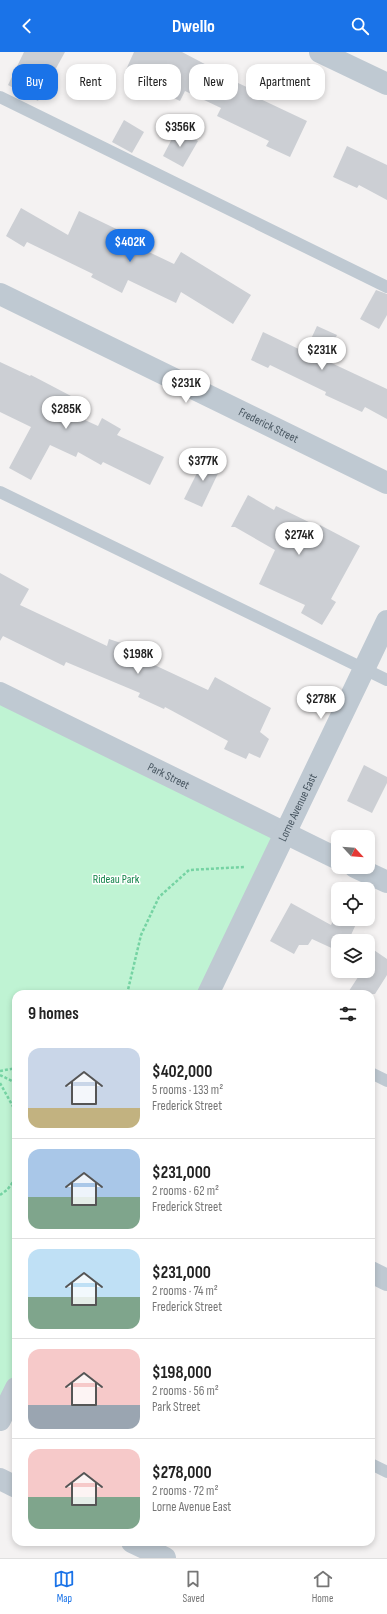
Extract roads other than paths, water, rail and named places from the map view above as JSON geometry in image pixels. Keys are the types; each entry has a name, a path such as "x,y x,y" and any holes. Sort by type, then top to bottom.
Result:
{"street":[{"path":"320,52 387,84"},
{"name":"Frederick Street","path":"0,294 387,482"},
{"name":"Lorne Avenue East","path":"212,990 387,621"},
{"name":"Park Street","path":"0,693 331,856"},
{"path":"370,874 387,882"},
{"path":"375,1274 387,1280"},
{"path":"0,1420 12,1396"},
{"path":"0,1479 12,1485"},
{"path":"140,1546 165,1558"}],"lane":[{"path":"0,97 387,287"},
{"path":"0,492 387,680"},
{"path":"375,1075 387,1081"},
{"path":"375,1466 387,1472"}],"park label":[{"name":"Rideau Park","path":"116,879"}]}
